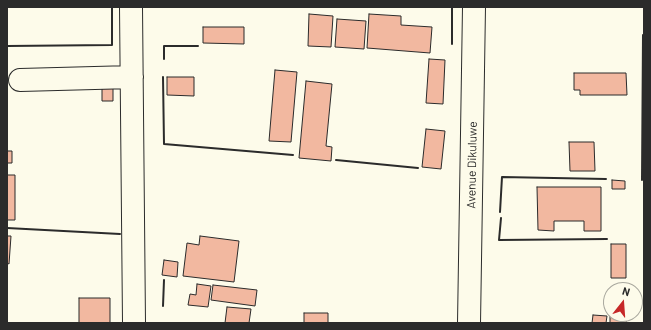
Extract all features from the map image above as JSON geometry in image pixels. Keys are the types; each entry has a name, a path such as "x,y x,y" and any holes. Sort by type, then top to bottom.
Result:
{"street":[{"path":"131,7 134,323"},
{"name":"Avenue Dikuluwe","path":"469,323 474,7"},
{"path":"20,80 132,76"}],"building":[{"path":"309,14 333,16 331,47 308,46"},
{"path":"369,14 401,16 401,25 432,27 430,53 367,48"},
{"path":"337,19 366,21 364,49 335,47"},
{"path":"203,27 244,27 244,44 203,43"},
{"path":"429,59 445,60 443,104 426,103"},
{"path":"275,70 297,72 291,142 269,141"},
{"path":"574,73 626,73 627,95 580,95 580,90 574,90"},
{"path":"167,77 194,77 194,96 167,95"},
{"path":"306,81 332,84 326,146 332,147 331,161 299,158"},
{"path":"102,84 113,84 113,101 102,101"},
{"path":"426,129 445,131 441,169 422,167"},
{"path":"569,142 594,142 595,171 570,171"},
{"path":"7,151 12,151 12,163 7,163"},
{"path":"7,175 15,175 15,220 7,220"},
{"path":"612,180 625,181 625,189 612,189"},
{"path":"537,187 601,187 601,231 584,231 584,221 554,221 554,231 538,230"},
{"path":"7,236 11,236 9,264 7,263"},
{"path":"200,236 239,241 234,282 183,276 187,243 199,245"},
{"path":"611,244 626,244 626,278 611,278"},
{"path":"164,260 178,262 177,277 162,275"},
{"path":"197,284 211,286 208,307 188,305 190,294 196,295"},
{"path":"213,285 257,290 255,306 211,300"},
{"path":"79,298 110,298 110,323 79,323"},
{"path":"227,307 251,309 249,323 225,323"},
{"path":"304,313 328,313 328,323 304,323"},
{"path":"593,315 603,316 603,322 606,322 606,323 592,323"},
{"path":"610,322 626,322 626,323"}],"wall":[{"path":"7,46 112,45 112,7"},
{"path":"452,7 452,44"},
{"path":"642,180 644,35"},
{"path":"164,59 164,46 198,46"},
{"path":"163,77 164,144 293,155"},
{"path":"336,160 418,168"},
{"path":"500,212 502,177 606,179"},
{"path":"501,218 499,240 607,239"},
{"path":"7,228 120,234"},
{"path":"163,306 164,280"}]}
